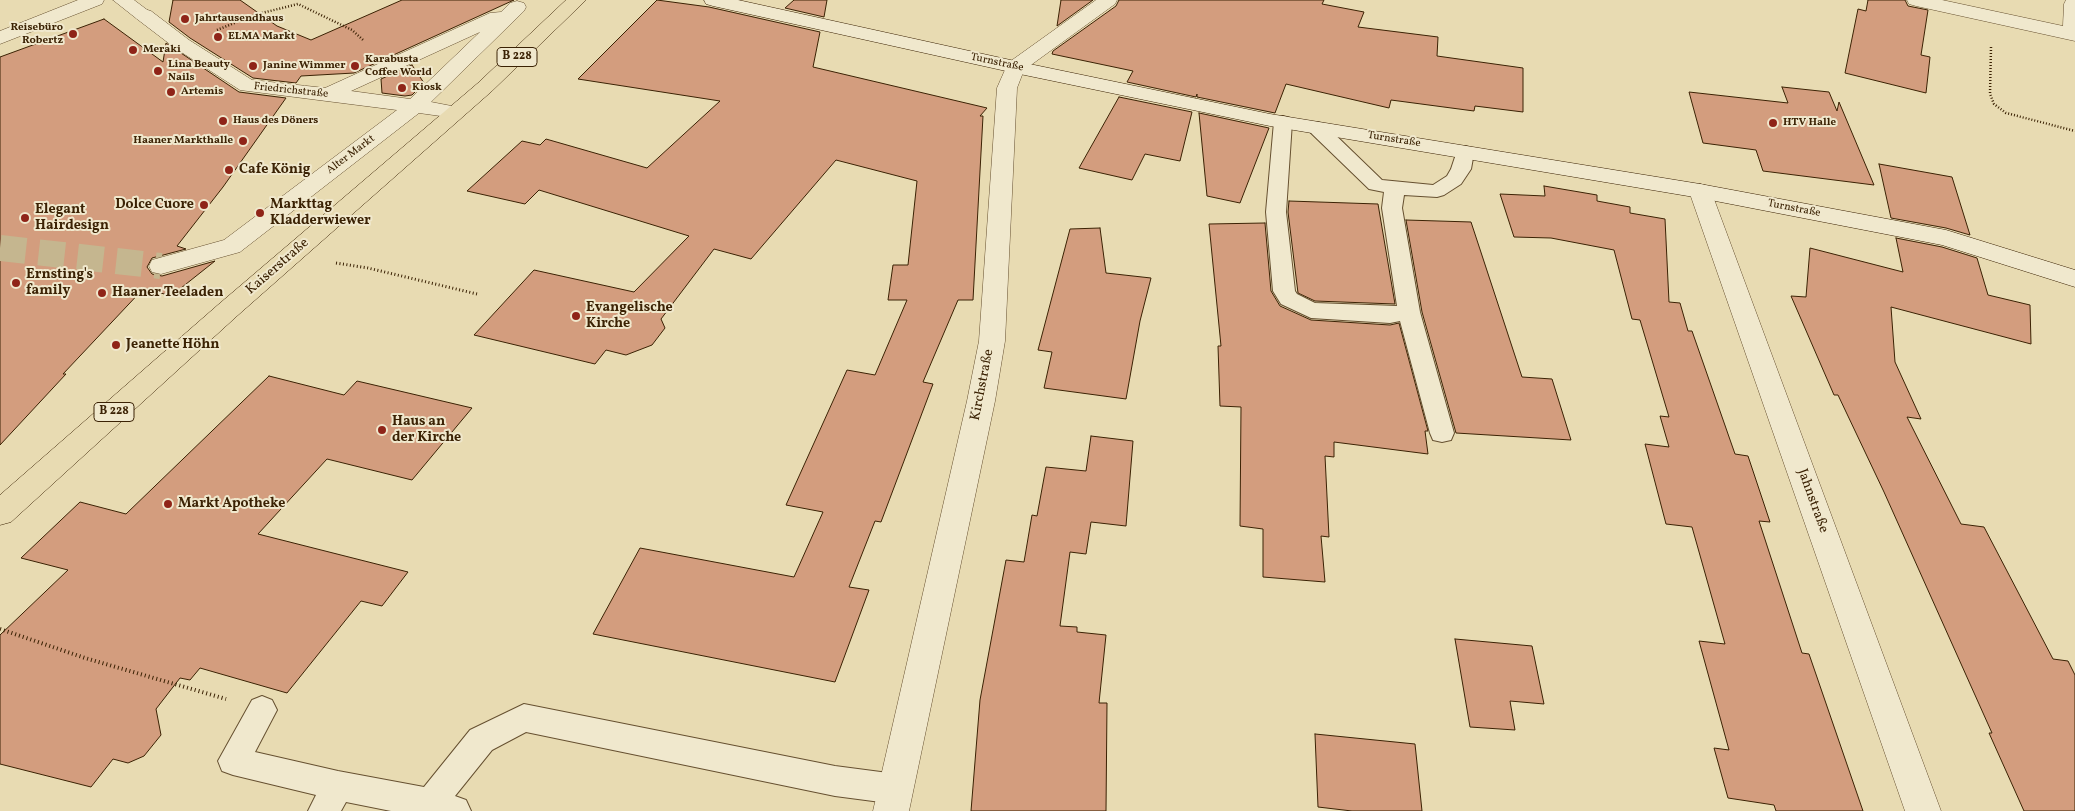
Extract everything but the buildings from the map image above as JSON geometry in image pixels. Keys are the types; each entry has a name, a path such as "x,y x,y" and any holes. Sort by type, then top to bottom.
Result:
{"main road":[{"name":"Kaiserstraße","path":"0,513 228,310 455,112 577,0"}],"street":[{"path":"0,38 95,0"},
{"name":"Friedrichstraße","path":"122,0 182,44 247,86 328,94 413,108 455,112"},
{"name":"Turnstraße","path":"713,0 1015,67 1283,122 1700,191 1946,238 2075,279"},
{"path":"1015,67 1108,0"},
{"path":"1916,0 2073,34 2073,4 2075,3"},
{"name":"Alter Markt","path":"328,94 522,3"},
{"name":"Alter Markt","path":"162,266 232,246 413,108 522,3"},
{"name":"Kirchstraße","path":"894,800 981,402 992,341 1007,88 1015,67"},
{"name":"Jahnstraße","path":"1700,191 1924,811"}],"lane":[{"path":"1283,122 1276,212 1284,290 1289,299 1311,310 1390,315 1409,312"},
{"path":"1317,128 1376,184 1395,188 1437,191 1454,180 1461,169 1465,152"},
{"path":"1395,188 1392,208 1409,312 1442,433"},
{"path":"262,710 233,761 331,799 442,807 481,740 524,718 835,781 894,800"}],"path":[{"path":"182,44 254,15 298,4 352,30 363,40"},
{"path":"1971,12 1991,37 1990,94 1994,104 2006,113 2075,131"},
{"path":"336,263 368,268 477,294"},
{"path":"0,629 85,658 262,710"}],"tunnel":[{"path":"0,248 161,266"}],"place":[{"name":"Jahrtausendhaus","path":"185,19"},
{"name":"Reisebüro Robertz","path":"73,34"},
{"name":"ELMA Markt","path":"218,37"},
{"name":"Meraki","path":"133,50"},
{"name":"Janine Wimmer","path":"253,66"},
{"name":"Karabusta Coffee World","path":"355,66"},
{"name":"Lina Beauty Nails","path":"158,71"},
{"name":"Kiosk","path":"402,88"},
{"name":"Artemis","path":"171,92"},
{"name":"Haus des Döners","path":"223,121"},
{"name":"HTV Halle","path":"1773,123"},
{"name":"Haaner Markthalle","path":"243,141"},
{"name":"Cafe König","path":"229,170"},
{"name":"Dolce Cuore","path":"204,205"},
{"name":"Markttag Kladderwiewer","path":"260,213"},
{"name":"Elegant Hairdesign","path":"25,218"},
{"name":"Ernsting's family","path":"16,283"},
{"name":"Haaner Teeladen","path":"102,293"},
{"name":"Evangelische Kirche","path":"576,316"},
{"name":"Jeanette Höhn","path":"116,345"},
{"name":"Haus an der Kirche","path":"382,430"},
{"name":"Markt Apotheke","path":"168,504"}]}
